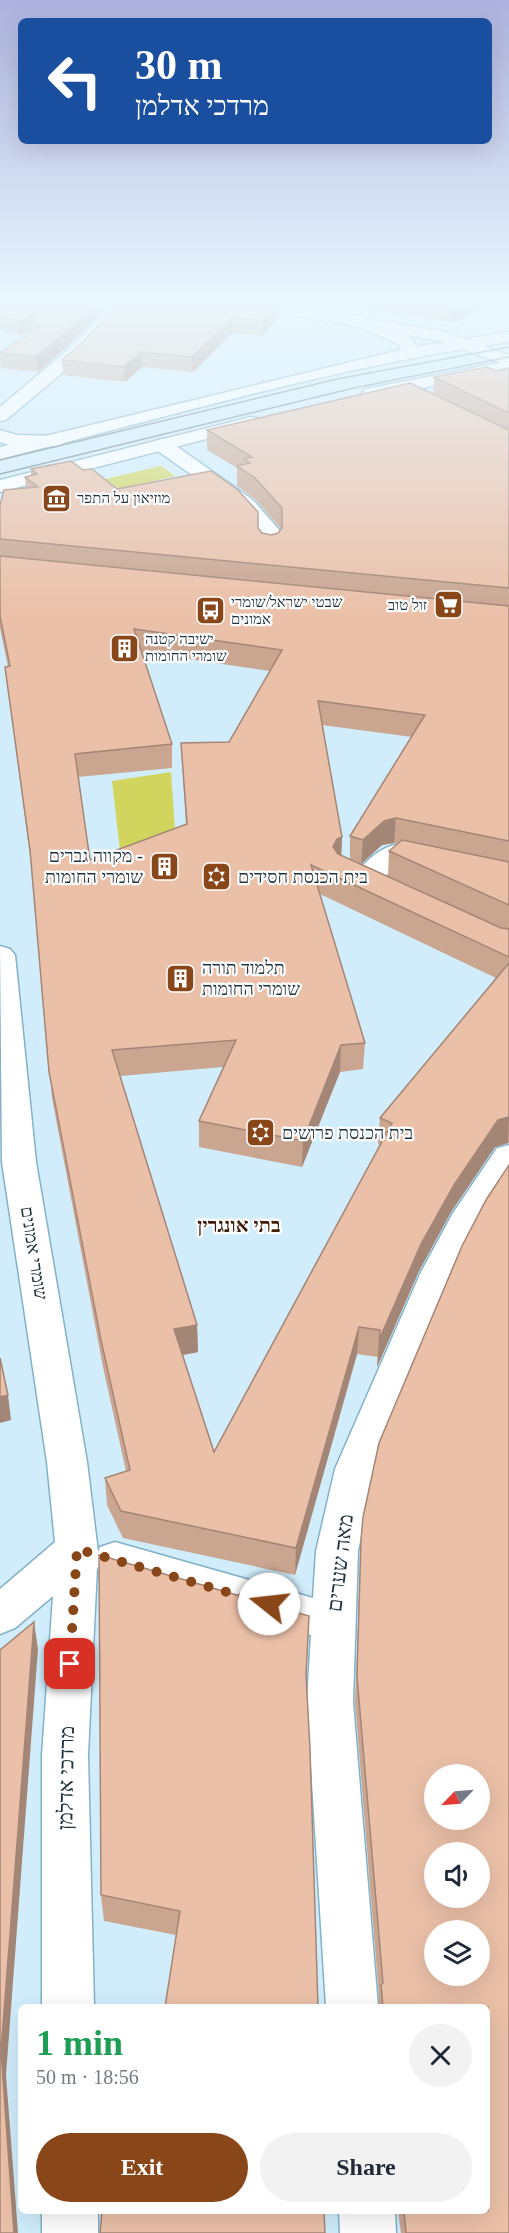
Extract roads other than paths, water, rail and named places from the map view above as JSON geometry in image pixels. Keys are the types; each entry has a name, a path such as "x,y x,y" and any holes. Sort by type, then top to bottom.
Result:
{"main road":[{"path":"0,453 180,408"},
{"path":"0,486 272,417"},
{"path":"0,436 15,441 56,440"},
{"path":"162,445 246,504 270,531 270,548"},
{"path":"396,893 357,875 394,853 509,877"},
{"name":"שומרי אמונים","path":"0,955 19,1162 67,1462 77,1549"},
{"name":"מאה שערים","path":"352,2004 330,1702 337,1551 355,1469 439,1272 465,1222 509,1156"},
{"path":"6,1601 77,1549 333,1622"},
{"name":"מרדכי אדלמן","path":"68,2004 65,1755 77,1549"},
{"path":"70,2214 70,2233"},
{"path":"367,2214 368,2233"}],"tram line":[{"path":"0,460 215,408"},
{"path":"0,474 271,408"}],"place":[{"name":"מוזיאון על התפר","path":"56,498"},
{"name":"זול טוב","path":"448,605"},
{"name":"שבטי ישראל/שומרי אמונים","path":"210,611"},
{"name":"ישיבה קטנה שומרי החומות","path":"124,648"},
{"name":"מקווה גברים - שומרי החומות","path":"164,866"},
{"name":"בית הכנסת חסידים","path":"217,877"},
{"name":"תלמוד תורה שומרי החומות","path":"181,978"},
{"name":"בית הכנסת פרושים","path":"261,1133"}],"district":[{"name":"בתי אונגרין","path":"239,1225"}]}
